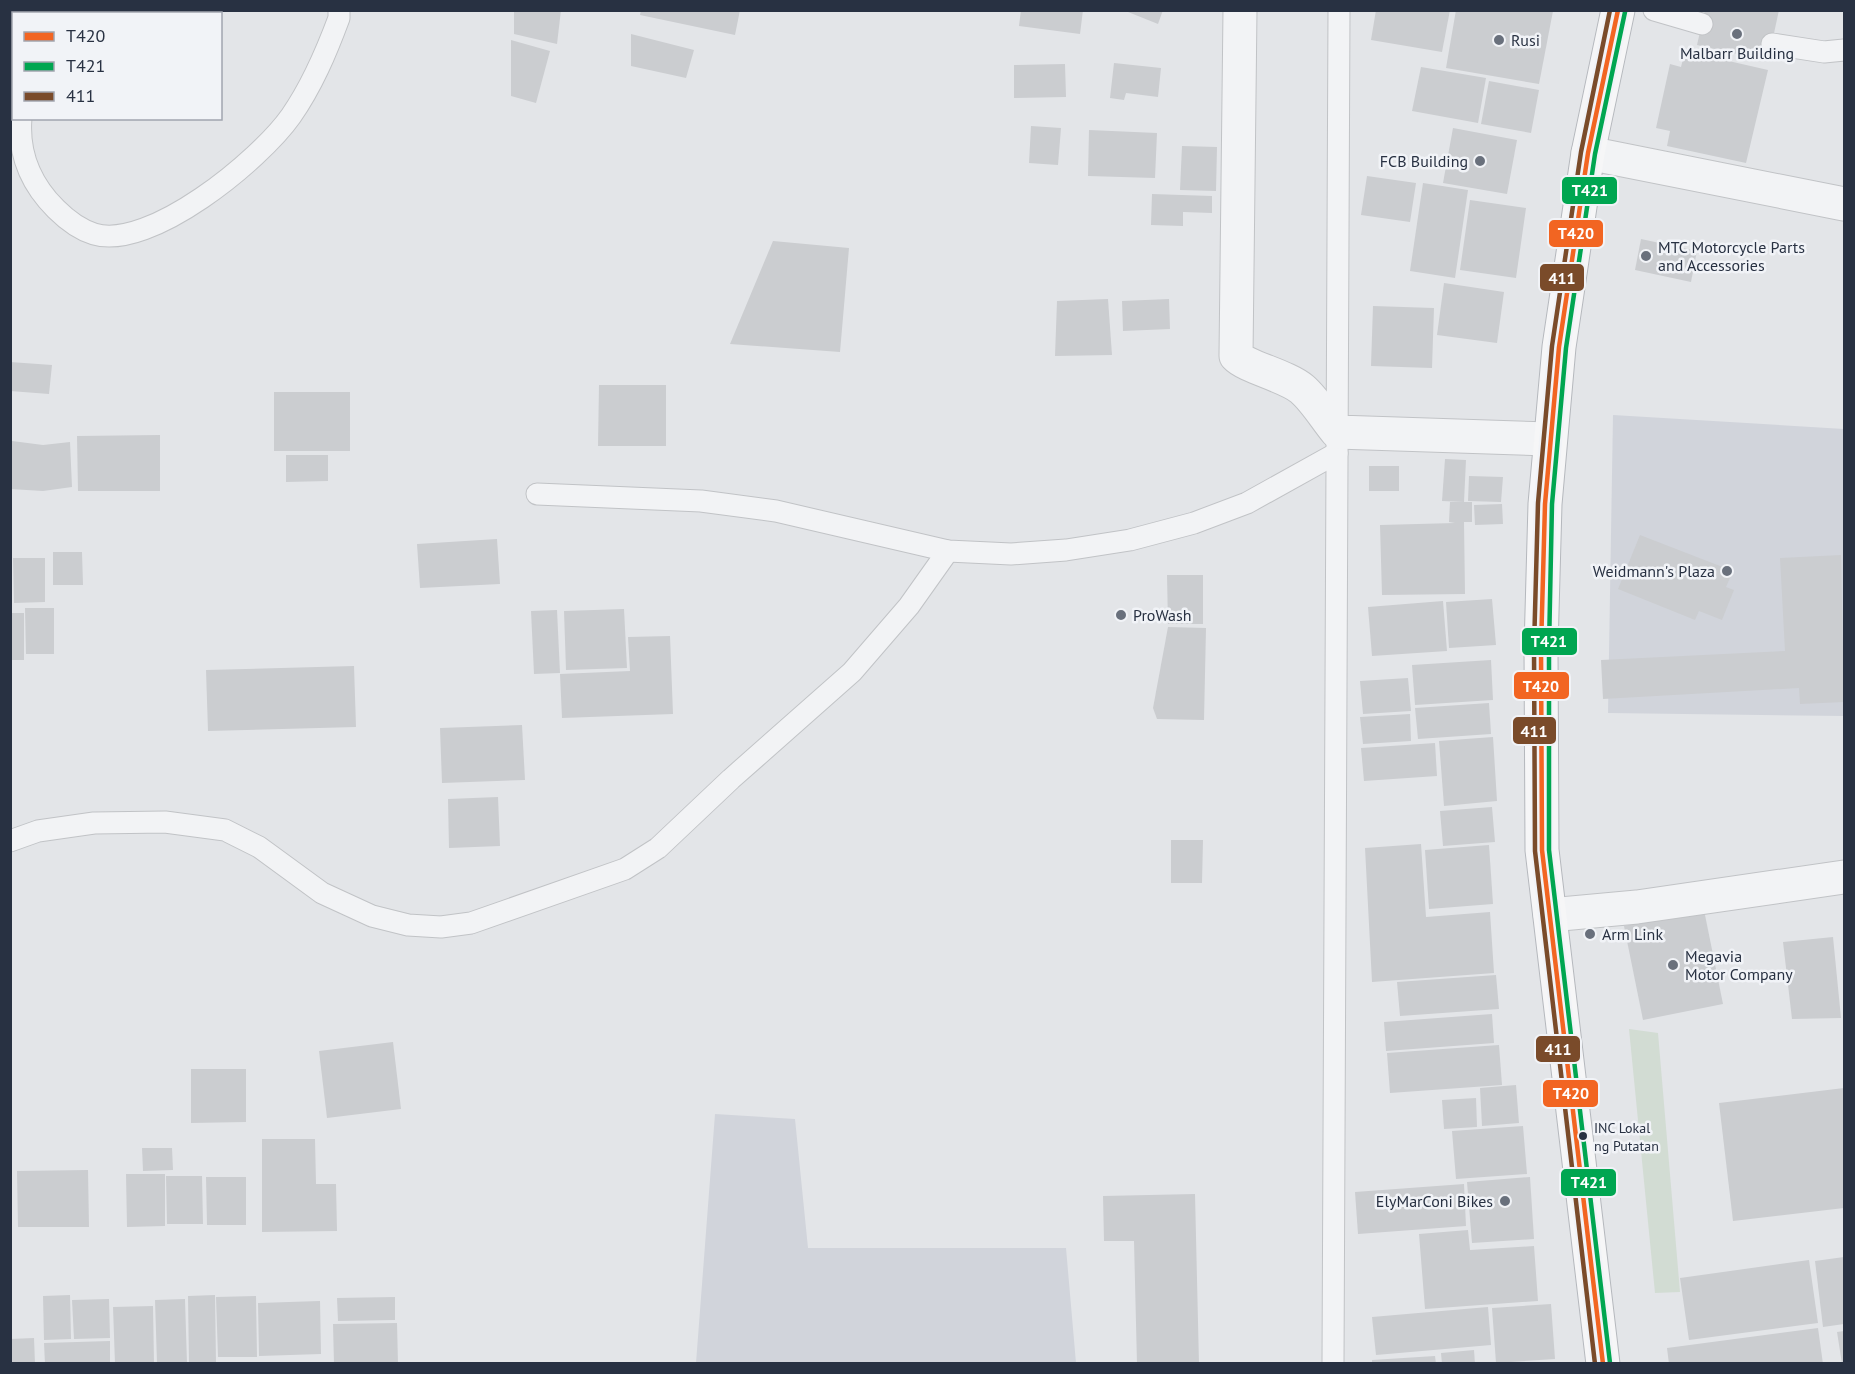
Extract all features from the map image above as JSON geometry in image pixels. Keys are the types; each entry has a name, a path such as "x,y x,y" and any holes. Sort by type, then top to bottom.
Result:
{"highway":[{"path":"1603,1364 1542,850 1540,708 1545,504 1561,330 1588,153 1618,10"}],"street":[{"path":"1240,10 1236,356 1241,362 1256,365 1301,388 1337,443 1550,439"},
{"path":"1588,153 1845,204"},
{"path":"1550,915 1637,908 1845,877"}],"lane":[{"path":"21,120 20,136 29,173 50,203 71,223 95,234 130,234 159,223 207,194 250,163 290,118 321,67 339,18 339,10"},
{"path":"1334,1364 1339,10"},
{"path":"1654,10 1702,24"},
{"path":"1772,44 1824,52 1845,50"},
{"path":"537,494 701,501 765,510 948,551 1011,554 1066,550 1130,540 1194,523 1247,503 1337,443"},
{"path":"10,842 38,831 94,823 165,822 225,830 260,847 322,893 372,916 408,925 441,927 471,923 625,869 658,848 731,778 852,672 909,606 948,551"}],"shaded area":[{"name":"Weidmann's Plaza","path":"1613,415 1844,429 1844,716 1608,713"},
{"path":"1629,1029 1658,1033 1680,1292 1655,1293"},
{"path":"715,1114 795,1119 808,1248 1066,1248 1076,1363 696,1363"}],"building":[{"path":"514,10 561,10 557,44 514,34"},
{"path":"641,10 740,10 735,35 640,15"},
{"path":"1021,10 1083,10 1080,34 1019,26"},
{"path":"1123,10 1163,10 1158,24"},
{"path":"1376,10 1450,10 1442,52 1371,40"},
{"name":"Rusi","path":"1456,10 1553,11 1539,84 1446,68"},
{"name":"Malbarr Building","path":"1705,10 1779,10 1768,61 1697,45"},
{"path":"631,34 694,50 686,78 631,66"},
{"path":"511,40 550,51 536,103 511,96"},
{"path":"1685,51 1768,70 1746,163 1667,146 1670,131 1656,128 1670,64 1681,67"},
{"path":"1114,63 1161,68 1158,97 1126,93 1124,100 1110,98"},
{"path":"1065,64 1066,97 1014,98 1014,65"},
{"path":"1421,67 1486,78 1478,123 1412,111"},
{"path":"1489,81 1539,90 1531,133 1481,124"},
{"path":"1031,126 1061,128 1058,165 1029,163"},
{"name":"FCB Building","path":"1453,128 1517,140 1507,194 1443,183"},
{"path":"1089,130 1157,133 1155,178 1088,176"},
{"path":"1182,146 1217,147 1216,191 1180,190"},
{"path":"1367,176 1416,183 1410,222 1361,215"},
{"path":"1423,183 1468,190 1455,278 1410,271"},
{"path":"1152,194 1212,196 1212,213 1183,212 1183,226 1151,225"},
{"path":"1470,200 1526,208 1516,278 1460,270"},
{"path":"1641,239 1697,251 1691,282 1635,270"},
{"path":"773,241 849,248 840,352 730,344"},
{"path":"1444,283 1504,292 1497,343 1437,335"},
{"path":"1108,299 1112,355 1055,356 1057,301"},
{"path":"1169,299 1170,329 1123,331 1122,301"},
{"path":"1373,306 1434,308 1432,368 1371,366"},
{"path":"10,362 52,365 49,394 10,391"},
{"path":"599,385 666,385 666,446 598,446"},
{"path":"274,392 350,392 350,451 274,451"},
{"path":"160,435 160,491 78,491 77,436"},
{"path":"12,441 43,445 70,442 72,487 43,491 10,489"},
{"path":"286,455 328,455 328,481 286,482"},
{"path":"1445,459 1466,460 1464,502 1442,501"},
{"path":"1369,466 1399,466 1399,491 1369,491"},
{"path":"1469,476 1503,477 1501,502 1468,501"},
{"path":"1450,502 1472,502 1472,522 1464,522 1465,594 1382,595 1380,525 1455,523 1449,522"},
{"path":"1502,504 1503,524 1475,525 1474,505"},
{"path":"1640,535 1733,571 1726,587 1734,590 1722,620 1699,611 1695,620 1618,589"},
{"path":"497,539 500,584 420,588 417,544"},
{"path":"53,552 82,552 83,585 53,585"},
{"path":"1841,555 1844,702 1800,704 1799,688 1603,699 1601,660 1785,651 1780,558"},
{"path":"13,558 45,558 45,602 14,603"},
{"path":"1167,575 1203,575 1203,624 1168,624"},
{"path":"1492,599 1496,645 1449,648 1446,602"},
{"path":"1443,601 1447,651 1372,656 1368,607"},
{"path":"25,608 54,608 54,654 26,654"},
{"path":"624,609 627,668 566,670 564,611"},
{"path":"557,610 560,673 534,674 531,611"},
{"path":"10,613 24,613 24,660 10,660"},
{"path":"1168,627 1206,628 1204,720 1157,719 1153,708"},
{"path":"670,636 673,714 562,718 560,674 630,671 628,637"},
{"path":"1491,660 1493,700 1415,705 1412,665"},
{"path":"354,666 356,727 208,731 206,670"},
{"path":"1408,678 1411,711 1363,714 1360,681"},
{"path":"1489,703 1491,734 1418,739 1415,708"},
{"path":"1410,714 1411,741 1363,744 1360,717"},
{"path":"522,725 525,780 442,783 440,728"},
{"path":"1493,737 1497,801 1444,806 1439,741"},
{"path":"1435,743 1437,776 1364,781 1361,748"},
{"path":"498,797 500,846 449,848 448,799"},
{"path":"1492,807 1495,842 1443,846 1440,811"},
{"path":"1171,840 1203,840 1202,883 1171,883"},
{"path":"1421,844 1426,917 1490,912 1494,973 1372,982 1365,848"},
{"path":"1489,845 1493,904 1429,909 1425,850"},
{"name":"Megavia Motor Company","path":"1704,910 1723,1004 1643,1020 1624,926"},
{"path":"1833,937 1841,1018 1792,1019 1783,942"},
{"path":"1496,975 1499,1009 1400,1016 1397,982"},
{"path":"1492,1014 1494,1043 1386,1051 1384,1022"},
{"path":"393,1042 401,1109 327,1118 319,1051"},
{"path":"1499,1045 1502,1085 1390,1093 1387,1053"},
{"path":"191,1069 246,1069 246,1122 191,1123"},
{"path":"1516,1085 1519,1123 1482,1126 1480,1088"},
{"path":"1844,1088 1844,1208 1733,1221 1719,1103"},
{"path":"1476,1098 1477,1127 1444,1129 1442,1100"},
{"path":"1523,1126 1527,1174 1456,1179 1452,1131"},
{"path":"262,1139 315,1139 316,1184 336,1184 337,1231 262,1232"},
{"path":"142,1148 172,1148 173,1170 143,1171"},
{"path":"88,1170 89,1227 18,1227 17,1171"},
{"path":"126,1174 165,1174 165,1226 127,1227"},
{"path":"166,1176 202,1176 203,1224 167,1224"},
{"path":"206,1177 246,1177 246,1225 207,1225"},
{"path":"1530,1177 1534,1239 1472,1243 1467,1182"},
{"path":"1464,1184 1466,1226 1358,1234 1355,1192"},
{"path":"1195,1194 1199,1364 1137,1364 1134,1241 1104,1241 1103,1196"},
{"path":"1468,1230 1470,1250 1534,1246 1538,1301 1425,1309 1419,1234"},
{"path":"1844,1257 1844,1324 1823,1327 1815,1261"},
{"path":"1809,1260 1818,1323 1689,1340 1680,1278"},
{"path":"70,1295 71,1339 44,1340 43,1296"},
{"path":"215,1295 216,1363 189,1364 188,1296"},
{"path":"256,1296 257,1357 218,1357 216,1297"},
{"path":"395,1297 395,1320 338,1321 337,1298"},
{"path":"109,1299 110,1338 74,1339 72,1300"},
{"path":"185,1299 187,1364 157,1364 155,1300"},
{"path":"320,1301 321,1354 259,1356 258,1303"},
{"path":"1551,1304 1555,1359 1496,1363 1492,1308"},
{"path":"153,1306 154,1364 115,1364 113,1307"},
{"path":"1488,1307 1491,1345 1376,1355 1372,1317"},
{"path":"397,1323 398,1364 334,1364 333,1324"},
{"path":"1818,1328 1823,1364 1669,1364 1667,1348"},
{"path":"1844,1331 1844,1364 1842,1364 1837,1332"},
{"path":"34,1338 35,1364 10,1364 10,1339"},
{"path":"110,1341 110,1364 45,1364 44,1343"},
{"path":"1474,1350 1475,1364 1442,1364 1441,1353"},
{"path":"1435,1356 1436,1364 1372,1364 1372,1360"}],"transit line":[{"name":"411","path":"1595,1364 1535,851 1534,648 1538,503 1552,346 1581,152 1610,10"},
{"name":"T420","path":"1603,1364 1542,850 1541,648 1545,504 1559,347 1588,153 1618,10"},
{"name":"T421","path":"1610,1363 1549,850 1549,648 1552,504 1566,348 1595,154 1625,12"}],"place":[{"name":"Malbarr Building","path":"1737,34"},
{"name":"Rusi","path":"1499,40"},
{"name":"FCB Building","path":"1480,161"},
{"name":"MTC Motorcycle Parts and Accessories","path":"1646,256"},
{"name":"Weidmann's Plaza","path":"1727,571"},
{"name":"ProWash","path":"1121,615"},
{"name":"Arm Link","path":"1590,934"},
{"name":"Megavia Motor Company","path":"1673,965"},
{"name":"INC Lokal ng Putatan","path":"1583,1136"},
{"name":"ElyMarConi Bikes","path":"1505,1201"}]}
